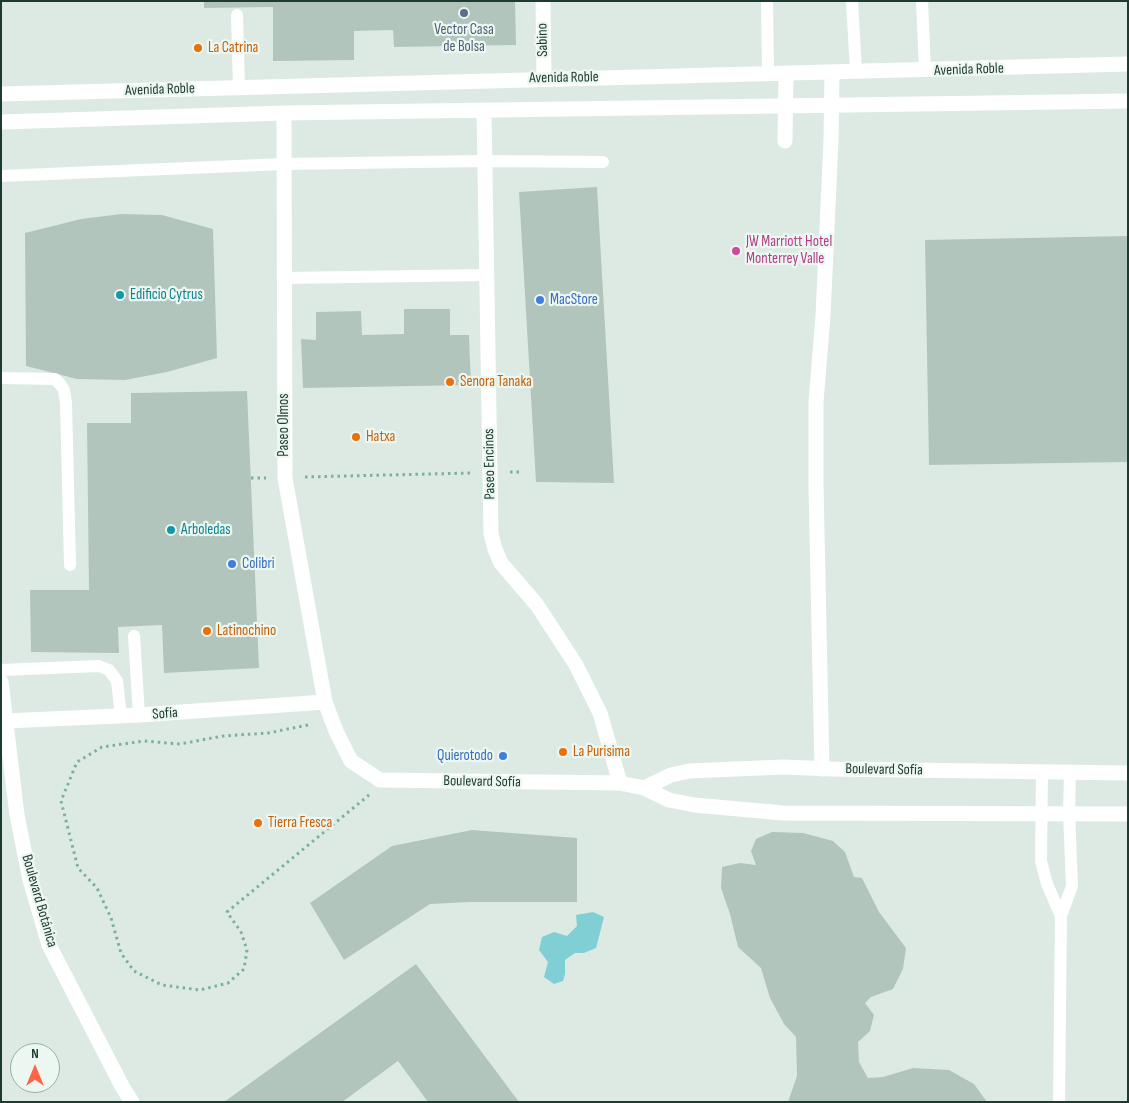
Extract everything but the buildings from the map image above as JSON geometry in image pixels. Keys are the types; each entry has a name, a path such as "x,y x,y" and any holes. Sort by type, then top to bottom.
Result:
{"street":[{"name":"Sabino","path":"542,1 544,79"},
{"name":"Avenida Roble","path":"1,94 925,71 1128,64"},
{"path":"822,769 816,496 816,402 823,316 832,73"},
{"path":"785,141 786,74"},
{"name":"Avenida Roble","path":"1,122 284,113 1128,101"},
{"name":"Paseo Encinos","path":"484,110 491,534 501,563 537,605 576,665 600,714 620,783"},
{"name":"Paseo Olmos","path":"284,113 285,478 326,702 334,726 351,761 384,780"},
{"name":"Boulevard Botánica","path":"1,682 17,815 30,880 49,945 132,1102"},
{"name":"Sofía","path":"5,721 139,716 326,702"},
{"name":"Boulevard Sofía","path":"644,788 671,775 689,771 783,767 1128,773"},
{"name":"Boulevard Sofía","path":"384,780 620,783 644,788 669,800 694,805 783,813 1128,814"}],"lane":[{"path":"767,1 768,74"},
{"path":"852,1 856,72"},
{"path":"922,1 925,71"},
{"path":"237,15 239,88"},
{"path":"1,176 284,164 484,161 603,162"},
{"path":"284,278 487,275"},
{"path":"1,378 55,379 64,390 66,403 70,565"},
{"path":"134,636 139,716"},
{"path":"1,670 100,666 109,670 117,681 121,716"},
{"path":"1042,772 1041,861 1046,884 1060,916"},
{"path":"1060,1102 1060,916 1072,886 1069,813 1070,772"}],"path":[{"path":"251,478 522,472"},
{"path":"334,726 223,736 180,744 144,741 102,747 77,762 61,801 78,868 96,888 111,918 121,953 134,970 162,985 200,990 228,983 244,969 247,950 241,932 227,912 384,780"}],"water":[{"path":"593,912 604,917 596,948 584,953 575,953 565,960 563,981 554,984 544,977 548,962 539,950 542,937 554,932 567,936 577,926 576,915"}],"place":[{"name":"Vector Casa de Bolsa","path":"464,13"},
{"name":"La Catrina","path":"198,48"},
{"name":"JW Marriott Hotel Monterrey Valle","path":"736,251"},
{"name":"Edificio Cytrus","path":"120,295"},
{"name":"MacStore","path":"540,300"},
{"name":"Senora Tanaka","path":"450,382"},
{"name":"Hatxa","path":"356,437"},
{"name":"Arboledas","path":"171,530"},
{"name":"Colibri","path":"232,564"},
{"name":"Latinochino","path":"207,631"},
{"name":"La Purisima","path":"563,752"},
{"name":"Quierotodo","path":"503,756"},
{"name":"Tierra Fresca","path":"258,823"}]}
